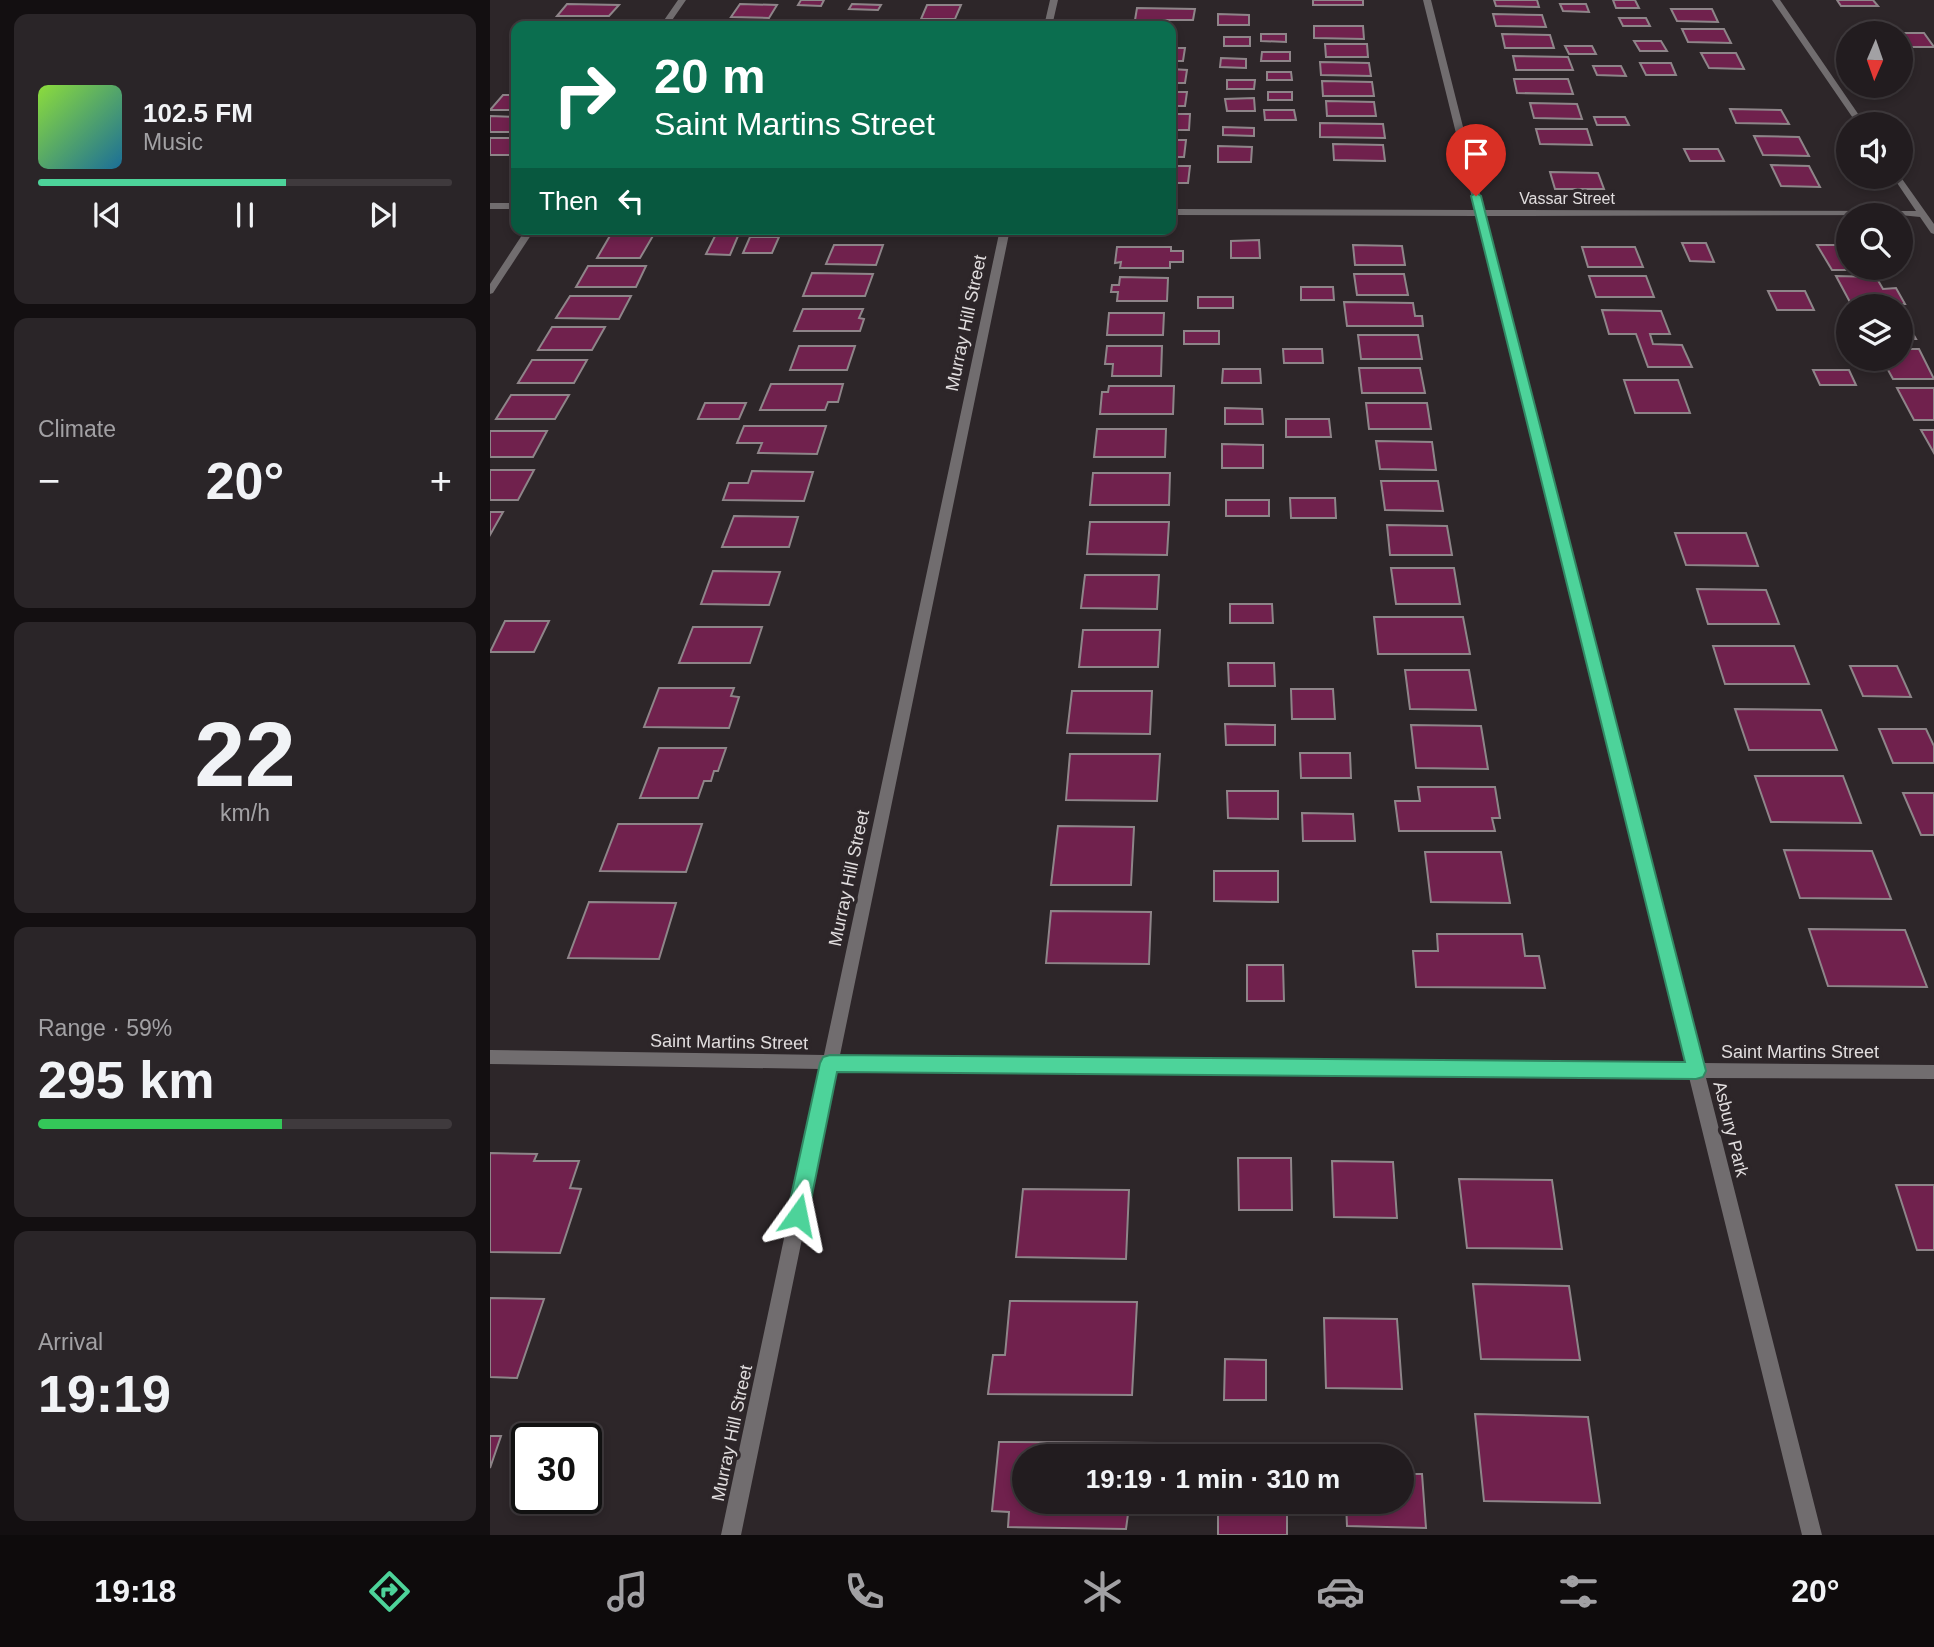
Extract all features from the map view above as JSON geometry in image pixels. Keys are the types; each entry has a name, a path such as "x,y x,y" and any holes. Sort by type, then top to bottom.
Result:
{"street":[{"path":"667,21 682,0"},
{"path":"1049,21 1054,0"},
{"name":"Asbury Park","path":"1427,0 1812,1535"},
{"path":"1776,0 1853,112"},
{"path":"1905,189 1934,231"},
{"path":"490,206 511,206"},
{"name":"Vassar Street","path":"1176,212 1922,214"},
{"path":"490,291 527,235"},
{"name":"Murray Hill Street","path":"731,1535 1004,235"},
{"name":"Saint Martins Street","path":"490,1058 1934,1072"}],"building":[{"path":"801,0 824,0 821,6 798,5"},
{"path":"1313,0 1363,0 1363,5 1313,5"},
{"path":"1494,0 1537,0 1539,7 1496,6"},
{"path":"1613,0 1635,0 1639,8 1616,8"},
{"path":"1837,0 1873,0 1878,6 1841,6"},
{"path":"567,4 619,5 609,16 557,16"},
{"path":"740,4 777,5 769,18 731,17"},
{"path":"852,4 881,5 878,10 849,9"},
{"path":"1560,4 1586,4 1589,12 1563,11"},
{"path":"927,5 961,5 955,19 921,19"},
{"path":"1137,8 1195,9 1193,20 1135,20"},
{"path":"1671,9 1712,9 1718,22 1677,21"},
{"path":"1218,14 1249,15 1249,25 1218,25"},
{"path":"1493,14 1542,15 1546,27 1496,26"},
{"path":"1619,18 1646,18 1650,26 1623,26"},
{"path":"1314,26 1363,26 1364,39 1314,38"},
{"path":"1682,29 1724,29 1731,43 1688,42"},
{"path":"1913,33 1924,33 1934,47 1913,47"},
{"path":"1261,34 1286,34 1286,42 1261,41"},
{"path":"1502,34 1550,35 1554,48 1505,48"},
{"path":"1224,37 1250,37 1250,46 1224,46"},
{"path":"1634,41 1661,41 1667,51 1640,51"},
{"path":"1325,44 1367,44 1368,57 1326,57"},
{"path":"1565,46 1592,46 1596,54 1569,54"},
{"path":"1176,48 1185,48 1183,61 1176,61"},
{"path":"1262,52 1290,52 1290,61 1261,61"},
{"path":"1701,53 1736,53 1744,69 1709,68"},
{"path":"1513,56 1568,57 1573,70 1516,70"},
{"path":"1221,58 1246,59 1246,68 1220,67"},
{"path":"1320,62 1369,63 1371,76 1321,75"},
{"path":"1640,63 1671,63 1676,75 1646,75"},
{"path":"1593,66 1621,66 1626,76 1597,75"},
{"path":"1176,69 1187,70 1185,83 1176,83"},
{"path":"1267,72 1291,72 1292,80 1267,80"},
{"path":"1514,79 1568,79 1573,94 1517,93"},
{"path":"1227,80 1255,80 1254,89 1227,89"},
{"path":"1322,81 1372,82 1374,96 1323,96"},
{"path":"1176,92 1187,92 1185,106 1176,106"},
{"path":"1268,92 1292,92 1292,100 1268,100"},
{"path":"503,95 511,95 511,110 490,110"},
{"path":"1254,98 1255,111 1227,111 1225,99"},
{"path":"1326,101 1374,102 1376,116 1327,116"},
{"path":"1530,103 1577,104 1582,119 1534,118"},
{"path":"1730,109 1781,110 1789,124 1736,123"},
{"path":"1264,110 1294,110 1296,120 1265,120"},
{"path":"1176,114 1190,114 1189,130 1176,130"},
{"path":"490,116 511,117 511,132 490,132"},
{"path":"1594,117 1625,117 1629,125 1597,125"},
{"path":"1320,123 1383,124 1385,138 1320,137"},
{"path":"1223,127 1254,128 1254,136 1223,135"},
{"path":"1536,129 1587,129 1592,145 1540,144"},
{"path":"1754,136 1799,137 1809,156 1763,155"},
{"path":"490,138 511,138 511,155 490,155"},
{"path":"1176,140 1186,140 1184,157 1176,157"},
{"path":"1333,144 1383,145 1385,161 1334,160"},
{"path":"1218,146 1252,147 1251,162 1218,162"},
{"path":"1684,149 1718,149 1724,161 1690,161"},
{"path":"1771,165 1809,166 1820,187 1781,186"},
{"path":"1176,166 1190,166 1188,183 1176,183"},
{"path":"1550,172 1598,173 1604,189 1555,189"},
{"path":"610,235 653,235 640,258 597,258"},
{"path":"715,236 738,236 730,255 706,254"},
{"path":"750,237 779,237 772,253 743,253"},
{"path":"1259,240 1260,258 1231,258 1231,241"},
{"path":"1682,243 1706,243 1714,262 1690,261"},
{"path":"834,245 883,245 876,265 826,264"},
{"path":"1353,245 1402,246 1405,265 1355,265"},
{"path":"1817,245 1836,245 1836,270 1832,270"},
{"path":"1117,247 1171,247 1171,251 1183,251 1183,262 1170,262 1170,268 1120,268 1121,262 1115,263"},
{"path":"1582,247 1635,247 1643,267 1588,267"},
{"path":"588,266 646,266 636,287 576,287"},
{"path":"812,273 873,274 865,296 803,296"},
{"path":"1354,274 1404,274 1408,295 1357,295"},
{"path":"1589,276 1646,276 1654,297 1596,297"},
{"path":"1120,277 1168,278 1167,301 1117,301 1118,292 1111,292 1112,285 1119,285"},
{"path":"1838,280 1878,280 1883,289 1896,288 1899,294 1846,294"},
{"path":"1301,287 1333,287 1334,300 1301,300"},
{"path":"1768,291 1805,291 1814,310 1777,310"},
{"path":"570,296 631,296 619,319 556,318"},
{"path":"1198,297 1233,297 1233,308 1198,308"},
{"path":"1344,302 1413,303 1415,316 1422,316 1423,326 1347,326"},
{"path":"803,309 863,309 859,318 864,319 860,331 794,331"},
{"path":"1602,310 1661,311 1670,334 1650,334 1653,344 1682,345 1692,367 1648,367 1636,334 1609,334"},
{"path":"1109,313 1164,313 1163,335 1107,335"},
{"path":"552,327 605,327 592,350 538,350"},
{"path":"1184,331 1219,331 1219,344 1184,344"},
{"path":"1358,335 1418,335 1422,359 1361,359"},
{"path":"799,346 855,346 847,370 790,370"},
{"path":"1107,346 1162,346 1161,376 1112,376 1113,364 1105,364"},
{"path":"1283,349 1322,349 1323,363 1284,363"},
{"path":"1913,349 1919,349 1934,379 1893,379 1889,371 1913,371"},
{"path":"532,360 587,360 574,383 518,383"},
{"path":"1359,368 1420,368 1425,393 1362,393"},
{"path":"1223,369 1260,369 1261,383 1222,383"},
{"path":"1813,370 1849,371 1856,385 1820,385"},
{"path":"1624,380 1678,380 1690,413 1635,413"},
{"path":"771,384 843,384 838,402 828,402 825,410 760,410"},
{"path":"1109,386 1174,386 1173,414 1100,414 1102,392 1108,392"},
{"path":"1897,388 1934,388 1934,420 1914,420"},
{"path":"511,395 569,395 555,419 496,419"},
{"path":"705,403 746,403 739,419 698,419"},
{"path":"1366,403 1427,403 1431,429 1369,429"},
{"path":"1225,408 1262,409 1263,424 1225,424"},
{"path":"1286,419 1329,419 1331,437 1286,437"},
{"path":"744,426 826,426 817,454 758,453 762,443 737,443"},
{"path":"1097,429 1166,429 1165,457 1094,457"},
{"path":"1921,430 1934,430 1934,453"},
{"path":"490,431 547,431 533,457 490,457"},
{"path":"1376,441 1432,442 1436,470 1380,469"},
{"path":"1222,444 1263,445 1263,468 1222,468"},
{"path":"490,470 534,470 518,500 490,500"},
{"path":"752,471 813,472 804,501 723,500 729,483 748,483"},
{"path":"1093,473 1170,473 1169,505 1090,505"},
{"path":"1381,481 1438,481 1443,511 1385,510"},
{"path":"1290,498 1335,498 1336,518 1291,518"},
{"path":"1226,500 1269,500 1269,516 1226,516"},
{"path":"490,512 503,512 490,535"},
{"path":"734,516 798,517 789,547 722,547"},
{"path":"1090,522 1169,522 1167,555 1087,554"},
{"path":"1387,525 1447,526 1452,555 1390,555"},
{"path":"1675,533 1746,533 1758,566 1686,565"},
{"path":"1391,568 1454,568 1460,604 1396,604"},
{"path":"713,571 780,572 769,605 701,604"},
{"path":"1085,575 1159,575 1157,609 1081,608"},
{"path":"1697,589 1766,590 1779,624 1708,624"},
{"path":"1230,604 1272,604 1273,623 1230,623"},
{"path":"1374,617 1463,617 1470,654 1378,654"},
{"path":"505,621 549,621 534,652 490,652"},
{"path":"693,627 762,627 750,663 679,663"},
{"path":"1083,630 1160,630 1158,667 1079,667"},
{"path":"1713,646 1794,646 1809,684 1725,684"},
{"path":"1228,663 1274,663 1275,686 1229,686"},
{"path":"1850,666 1897,666 1911,697 1863,696"},
{"path":"1405,670 1469,670 1476,710 1410,709"},
{"path":"659,688 734,688 731,696 739,697 729,728 644,727"},
{"path":"1291,689 1333,689 1335,719 1292,719"},
{"path":"1072,691 1152,691 1150,734 1067,733"},
{"path":"1735,709 1821,710 1837,750 1749,750"},
{"path":"1225,724 1275,725 1275,745 1226,745"},
{"path":"1411,725 1481,726 1488,769 1416,768"},
{"path":"1879,729 1926,729 1934,746 1934,763 1893,763"},
{"path":"659,748 726,748 718,771 714,771 711,781 704,781 698,798 640,798"},
{"path":"1300,753 1350,753 1351,778 1301,778"},
{"path":"1070,754 1160,754 1157,801 1066,800"},
{"path":"1755,776 1843,776 1861,823 1771,822"},
{"path":"1418,787 1495,787 1500,818 1492,818 1495,831 1399,831 1395,801 1420,801"},
{"path":"1227,791 1278,791 1278,819 1228,818"},
{"path":"1903,793 1934,793 1934,835 1921,835"},
{"path":"1302,813 1353,814 1355,841 1303,841"},
{"path":"618,824 702,824 686,872 600,871"},
{"path":"1058,826 1134,827 1131,885 1051,885"},
{"path":"1784,850 1872,851 1891,899 1800,898"},
{"path":"1425,852 1501,852 1510,903 1431,902"},
{"path":"1214,871 1278,871 1278,902 1214,901"},
{"path":"589,902 676,903 659,959 568,958"},
{"path":"1051,911 1151,912 1149,964 1046,963"},
{"path":"1809,929 1905,930 1927,987 1828,986"},
{"path":"1437,934 1522,934 1525,956 1539,956 1545,988 1416,987 1413,951 1438,951"},
{"path":"1247,965 1283,965 1284,1001 1247,1001"},
{"path":"490,1153 537,1154 534,1161 579,1161 570,1188 581,1189 560,1253 490,1252"},
{"path":"1238,1158 1291,1158 1292,1210 1239,1210"},
{"path":"1332,1161 1393,1162 1397,1218 1334,1217"},
{"path":"1459,1179 1552,1180 1562,1249 1467,1248"},
{"path":"1896,1185 1934,1185 1934,1250 1917,1250"},
{"path":"1023,1189 1129,1190 1126,1259 1016,1257"},
{"path":"1473,1284 1569,1286 1580,1360 1481,1359"},
{"path":"490,1298 544,1299 517,1378 490,1377"},
{"path":"1010,1301 1137,1302 1132,1395 988,1394 993,1355 1005,1355"},
{"path":"1324,1318 1397,1319 1402,1389 1326,1388"},
{"path":"1225,1359 1266,1360 1266,1400 1224,1400"},
{"path":"1475,1414 1588,1417 1600,1503 1484,1501"},
{"path":"490,1436 501,1436 490,1468"},
{"path":"999,1442 1157,1443 1012,1444 1012,1514 1128,1514 1126,1529 1008,1527 1009,1512 992,1511"},
{"path":"1414,1474 1422,1474 1426,1528 1347,1526 1346,1514 1414,1514"},
{"path":"1218,1514 1287,1514 1287,1535 1218,1535"}],"route":[{"path":"798,1215 830,1063 1696,1071 1476,196"}]}
